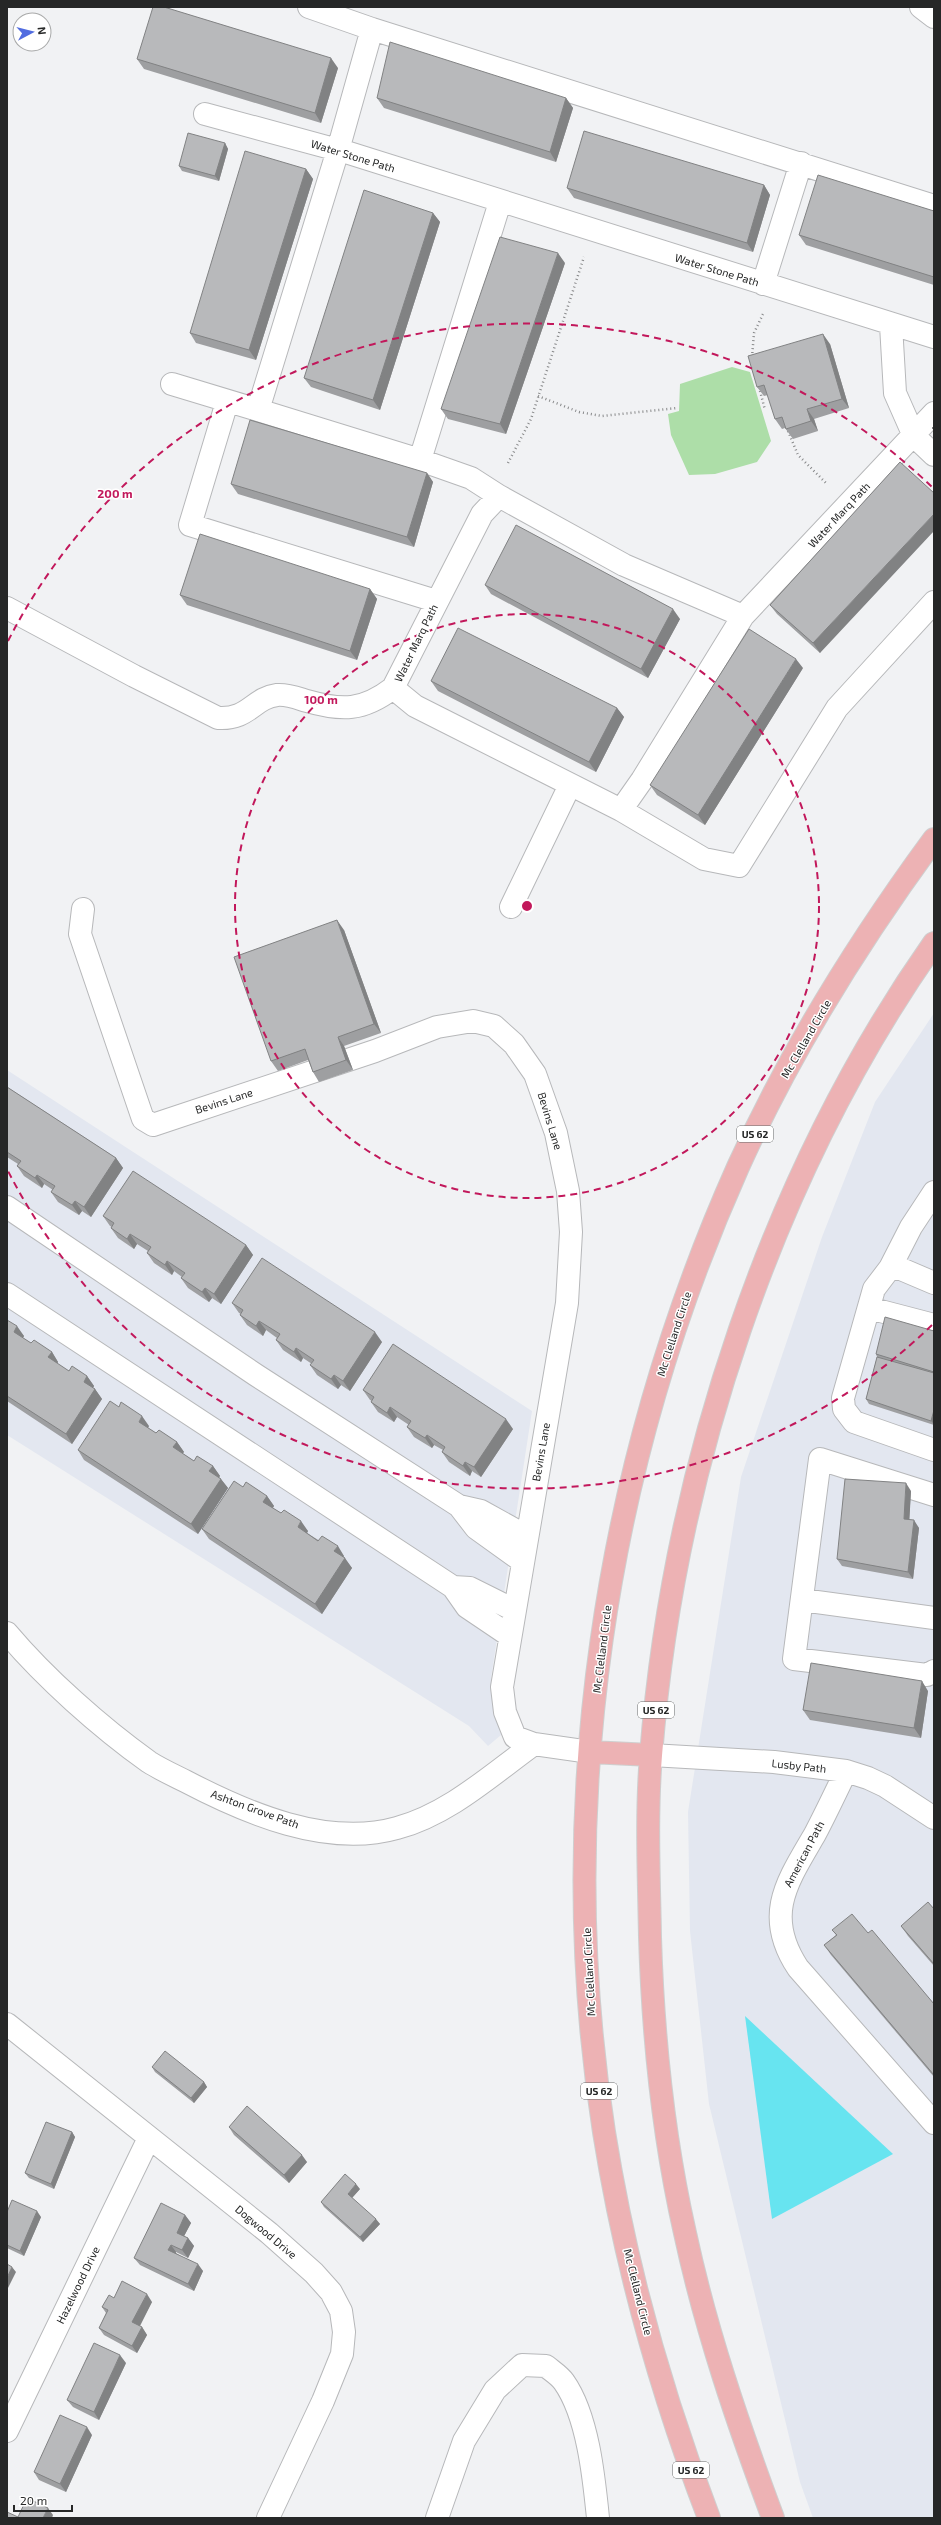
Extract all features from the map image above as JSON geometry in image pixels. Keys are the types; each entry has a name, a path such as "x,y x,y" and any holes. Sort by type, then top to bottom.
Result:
{"highway":[{"name":"Mc Clelland Circle","path":"709,2518 674,2422 646,2328 617,2207 604,2129 593,2038 587,1927 586,1875 590,1752 605,1619 626,1505 663,1366 696,1271 740,1162 777,1089 853,958 934,839"},
{"name":"US 62","path":"773,2518 715,2352 684,2231 671,2163 661,2092 652,1994 648,1861 651,1755 664,1636 686,1518 706,1436 749,1306 796,1191 841,1096 875,1035 934,943"},
{"path":"590,1752 651,1755"}],"street":[{"path":"310,7 372,29 934,206"},
{"path":"921,7 934,17"},
{"path":"258,410 338,150 372,29"},
{"name":"Water Stone Path","path":"205,114 338,150 934,337"},
{"path":"763,284 801,163"},
{"path":"420,460 500,202"},
{"path":"892,325 895,393 914,436 934,455"},
{"path":"172,384 420,460 471,478 499,496 624,565 743,616"},
{"path":"227,402 190,525 436,601"},
{"name":"Water Marq Path","path":"499,496 482,514 436,601 393,688 414,706 621,810 642,780 743,616 934,413"},
{"path":"621,810 704,859 739,866 838,708 934,602"},
{"path":"7,608 134,676 218,718 232,719 242,715 276,695 288,696 322,705 354,708 366,706 393,688"},
{"path":"511,907 570,785"},
{"name":"Bevins Lane","path":"83,909 80,934 143,1119 153,1125 375,1051 437,1027 473,1021 494,1026 514,1044 535,1074 556,1133 568,1191 571,1232 568,1304 526,1536 502,1687 505,1712 515,1737 534,1744 590,1752"},
{"path":"934,1192 911,1227 890,1268 876,1285 843,1398 844,1409 854,1422 934,1450"},
{"path":"7,1207 256,1375 459,1506 476,1528 522,1560"},
{"path":"890,1268 901,1269 934,1283"},
{"path":"7,1294 453,1587 467,1607 510,1636"},
{"path":"869,1308 934,1325"},
{"path":"934,1495 820,1459 794,1659 927,1675 934,1671"},
{"path":"459,1506 481,1511 526,1536"},
{"path":"453,1587 474,1590 514,1610"},
{"path":"802,1600 934,1618"},
{"name":"Ashton Grove Path","path":"7,1633 24,1653 100,1723 150,1763 220,1799 278,1820 315,1829 358,1835 397,1828 435,1815 534,1744"},
{"name":"Lusby Path","path":"651,1755 774,1762 846,1771 868,1778 885,1786 934,1818"},
{"name":"American Path","path":"846,1771 785,1890 780,1918 783,1941 798,1968 934,2123"},
{"name":"Dogwood Drive","path":"7,2024 298,2258 331,2292 341,2311 344,2332 342,2354 323,2401 268,2518"},
{"name":"Hazelwood Drive","path":"7,2431 148,2138"},
{"path":"437,2518 464,2441 495,2390 522,2365 546,2366 564,2382 579,2412 585,2438 598,2518"}],"path":[{"path":"508,463 523,437 584,257"},
{"path":"752,363 751,344 763,314"},
{"path":"758,383 765,410"},
{"path":"538,396 579,412 602,416 677,408"},
{"path":"787,427 798,455 827,484"}],"shaded area":[{"path":"934,1013 934,2518 813,2518 800,2482 709,2104 690,1931 688,1812 741,1477 822,1237 875,1102"},
{"path":"7,1070 532,1411 491,1678 492,1697 501,1735 488,1746 469,1726 7,1435"}],"green space":[{"path":"732,367 750,372 771,441 757,462 715,474 689,475 671,435 668,414 679,411 680,384"}],"water":[{"path":"745,2016 893,2154 772,2219"}],"building":[{"path":"153,7 164,7 331,58 315,113 137,59"},
{"path":"390,42 566,98 550,152 377,98"},
{"path":"584,131 764,185 747,243 567,188"},
{"path":"188,133 225,143 215,176 179,166"},
{"path":"245,151 306,169 249,350 190,333"},
{"path":"818,175 934,211 934,277 799,235"},
{"path":"364,190 433,213 373,400 304,378"},
{"path":"500,237 558,253 500,424 441,409"},
{"path":"823,334 842,399 807,409 811,421 786,429 782,417 775,419 764,385 757,387 748,356"},
{"path":"250,420 427,473 407,537 231,484"},
{"path":"900,462 934,493 934,514 813,643 770,605"},
{"path":"516,525 673,609 641,669 485,585"},
{"path":"200,534 370,589 350,651 180,595"},
{"path":"458,628 617,708 589,762 431,681"},
{"path":"749,629 796,659 698,815 650,785"},
{"path":"337,920 374,1024 338,1037 346,1060 313,1072 305,1049 271,1061 234,957"},
{"path":"7,1087 116,1158 84,1207 75,1201 72,1205 51,1192 55,1186 37,1175 35,1178 17,1166 21,1161 7,1152"},
{"path":"133,1171 246,1245 214,1294 205,1288 202,1292 181,1278 185,1273 167,1261 165,1265 147,1253 151,1247 130,1234 127,1239 111,1228 114,1223 103,1216"},
{"path":"262,1258 375,1332 343,1381 334,1375 331,1379 310,1365 314,1360 296,1348 294,1352 276,1340 280,1334 259,1321 256,1326 240,1315 243,1310 232,1303"},
{"path":"885,1317 934,1331 934,1372 876,1354"},
{"path":"7,1320 17,1326 14,1332 31,1343 34,1340 52,1352 48,1357 69,1371 72,1366 87,1376 84,1382 95,1389 66,1434 7,1396"},
{"path":"393,1344 506,1419 474,1467 465,1462 463,1466 442,1452 445,1447 427,1435 425,1438 407,1427 411,1421 390,1407 387,1413 371,1402 374,1397 363,1390"},
{"path":"877,1357 934,1373 934,1410 931,1421 866,1399"},
{"path":"110,1401 119,1407 121,1402 142,1416 139,1422 156,1433 159,1430 177,1442 173,1447 194,1461 197,1456 213,1466 209,1471 221,1479 191,1524 78,1450"},
{"path":"845,1479 906,1483 904,1519 914,1520 908,1572 837,1559"},
{"path":"234,1481 243,1487 246,1482 267,1496 263,1502 281,1513 284,1510 301,1521 298,1527 318,1541 322,1536 338,1546 334,1551 345,1558 315,1604 202,1529"},
{"path":"811,1663 922,1681 914,1728 803,1710"},
{"path":"928,1902 934,1909 934,1964 901,1926"},
{"path":"852,1914 868,1933 872,1930 934,2004 934,2075 824,1945 837,1935 832,1930"},
{"path":"165,2051 204,2082 191,2098 152,2067"},
{"path":"247,2106 302,2155 284,2175 229,2127"},
{"path":"46,2122 72,2132 51,2184 25,2173"},
{"path":"345,2174 356,2184 348,2194 376,2219 360,2237 321,2202"},
{"path":"12,2200 37,2211 20,2251 7,2245 7,2212"},
{"path":"161,2203 185,2215 177,2233 188,2238 182,2250 171,2245 168,2250 198,2264 188,2284 134,2258"},
{"path":"7,2264 12,2267 7,2278"},
{"path":"122,2281 147,2294 132,2322 142,2327 132,2346 99,2328 108,2310 102,2307 109,2295 114,2298"},
{"path":"94,2343 120,2355 94,2412 67,2400"},
{"path":"60,2415 87,2427 60,2484 34,2472"},
{"path":"27,2498 48,2508 43,2518 7,2518 7,2512 18,2517"}]}
